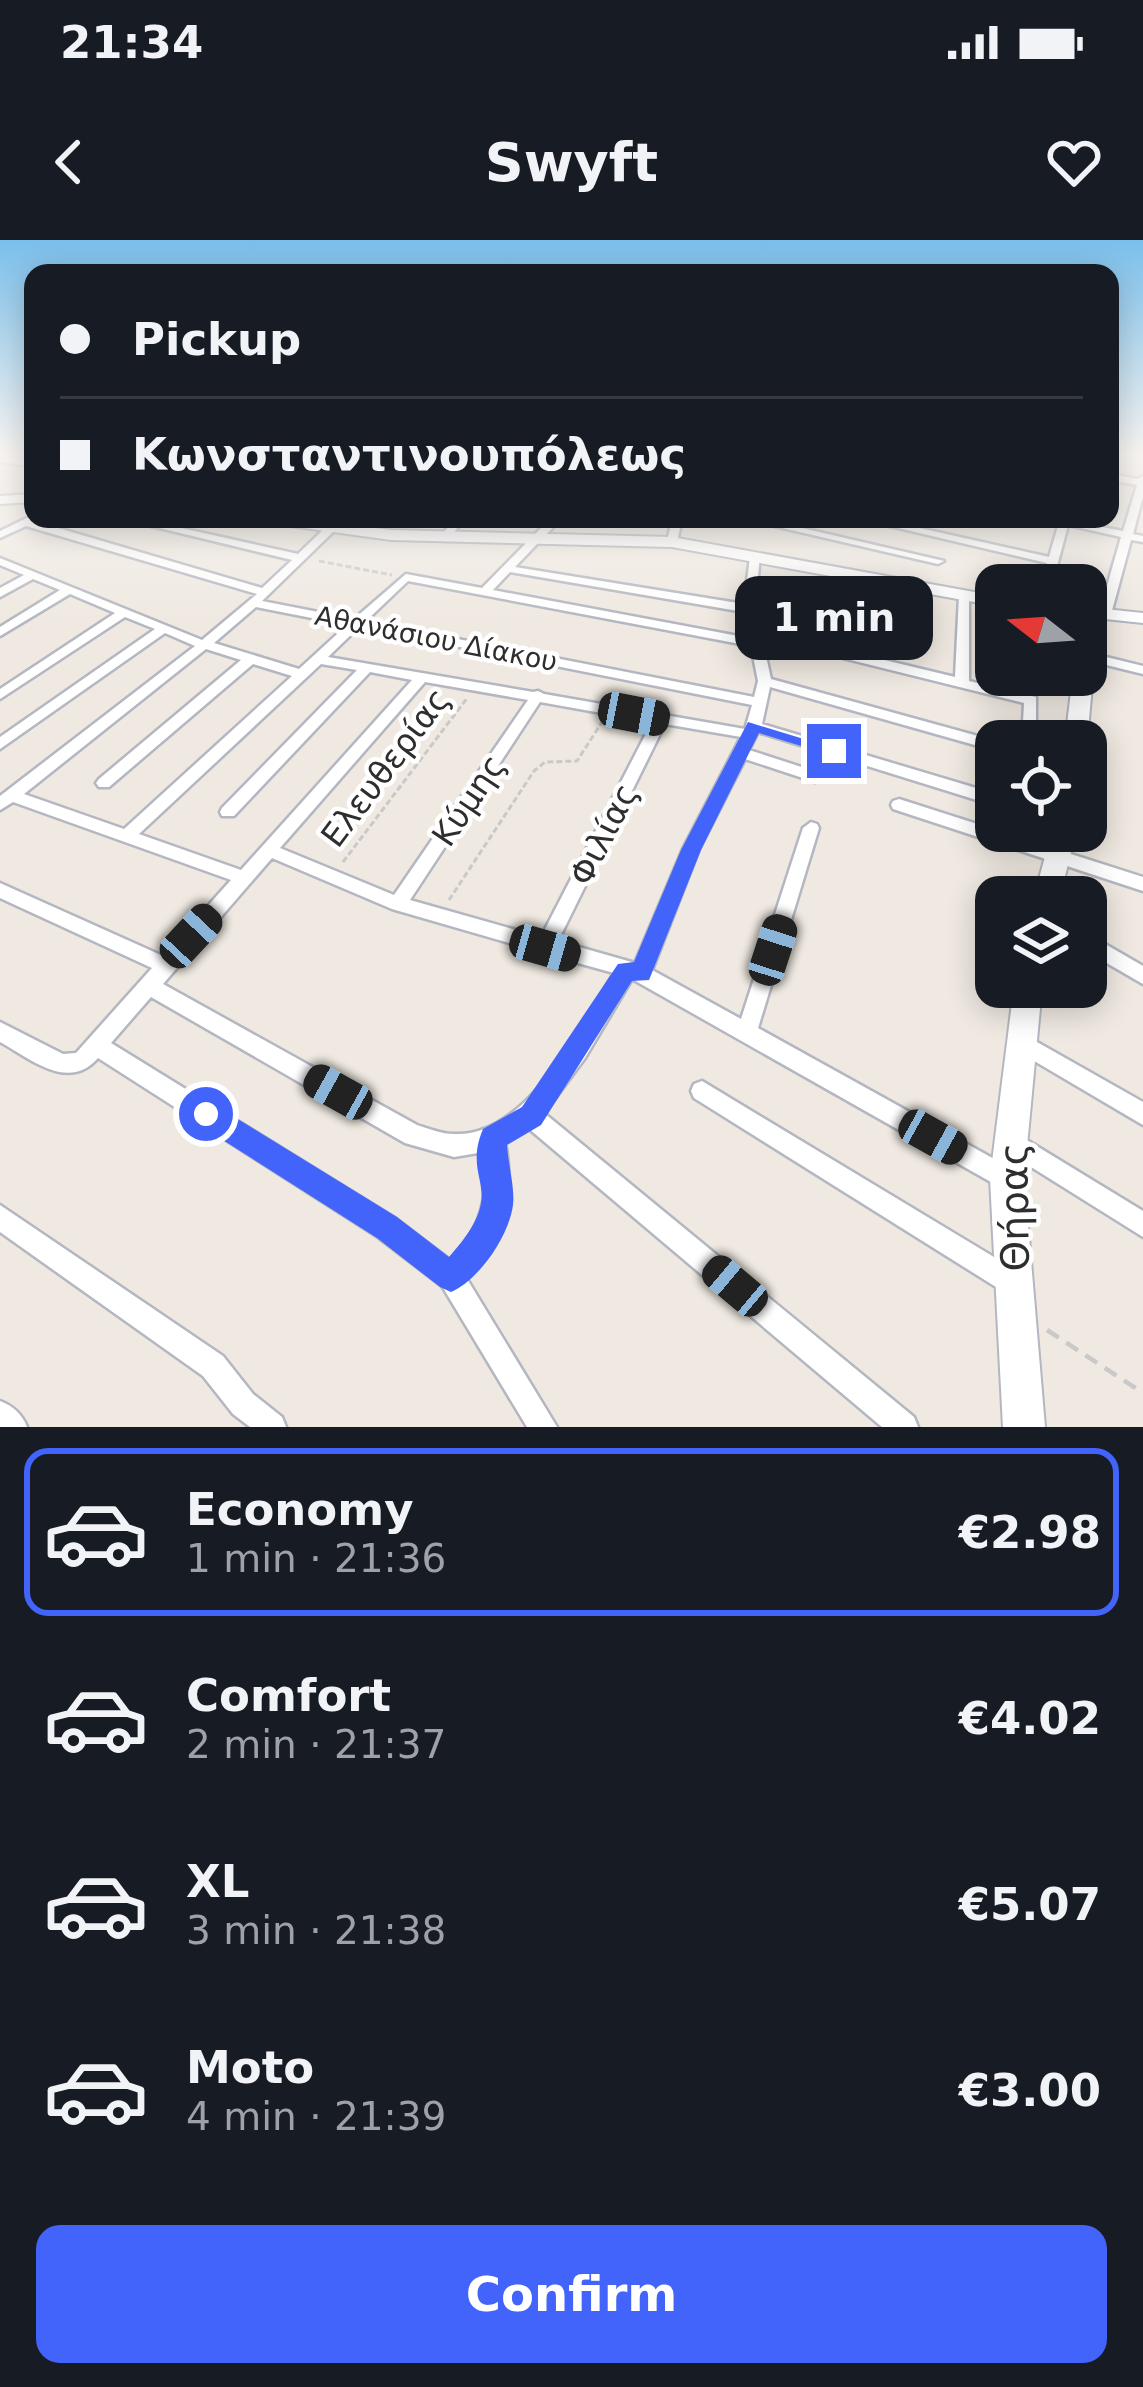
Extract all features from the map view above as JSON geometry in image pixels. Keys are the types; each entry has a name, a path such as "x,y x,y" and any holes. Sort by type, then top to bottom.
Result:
{"main road":[{"path":"364,528 446,536 672,542 975,598"},
{"path":"1107,614 1143,618"},
{"name":"Θήρας","path":"1024,1427 1007,1178 1025,1008"}],"street":[{"path":"1107,584 1135,510"},
{"name":"Αθανάσιου Δίακου","path":"53,528 355,624 760,702"},
{"path":"167,528 296,557"},
{"path":"6,800 259,597 296,557 341,528"},
{"path":"446,536 452,528"},
{"path":"483,592 550,528"},
{"path":"672,542 674,528"},
{"path":"790,528 938,561"},
{"path":"905,528 1052,561"},
{"path":"1051,564 1062,528"},
{"path":"1096,528 1143,539"},
{"path":"149,986 413,1135 456,1146 493,1138 531,1116 633,972 751,730 765,681 750,602 757,557"},
{"path":"0,561 202,644 300,674"},
{"path":"510,569 750,602"},
{"path":"0,593 33,574"},
{"path":"126,837 406,577 754,637 962,682 1031,700 1031,720"},
{"path":"0,632 70,589"},
{"path":"962,682 964,596"},
{"path":"0,694 124,612"},
{"path":"0,744 165,628"},
{"path":"316,659 660,719 751,730 975,794"},
{"path":"104,783 249,660"},
{"path":"1107,661 1143,670"},
{"path":"228,812 366,669"},
{"path":"0,1031 70,1067 96,1046 421,678"},
{"path":"765,681 975,740"},
{"name":"Κύμης","path":"398,904 538,695"},
{"name":"Φιλίας","path":"545,948 660,719"},
{"path":"740,752 814,777"},
{"path":"6,800 245,878"},
{"path":"899,805 975,832"},
{"path":"747,1032 811,828"},
{"path":"271,851 398,904 633,972 1007,1178"},
{"path":"1080,852 1143,884"},
{"path":"0,890 164,964"},
{"path":"1107,954 1143,976"},
{"path":"1021,1042 1143,1114"},
{"path":"96,1046 387,1228 451,1277 543,1427"},
{"path":"702,1091 1015,1296"},
{"path":"531,1116 904,1427"},
{"path":"451,1277 488,1235 499,1205 493,1138"},
{"path":"1011,1142 1143,1225"},
{"path":"0,1217 213,1366 243,1404 272,1427"},
{"path":"0,1415 13,1427"}],"path":[{"path":"296,557 406,577"},
{"path":"750,602 885,624"},
{"name":"Ελευθερίας","path":"331,877 476,686"},
{"path":"438,916 534,771 545,762 577,761 586,754 609,709"},
{"path":"1015,1296 1143,1393"}],"route":[{"path":"206,1114 387,1228 451,1277 488,1235 499,1205 493,1138 531,1116 626,971 641,973 691,850 754,726 834,751"}]}
